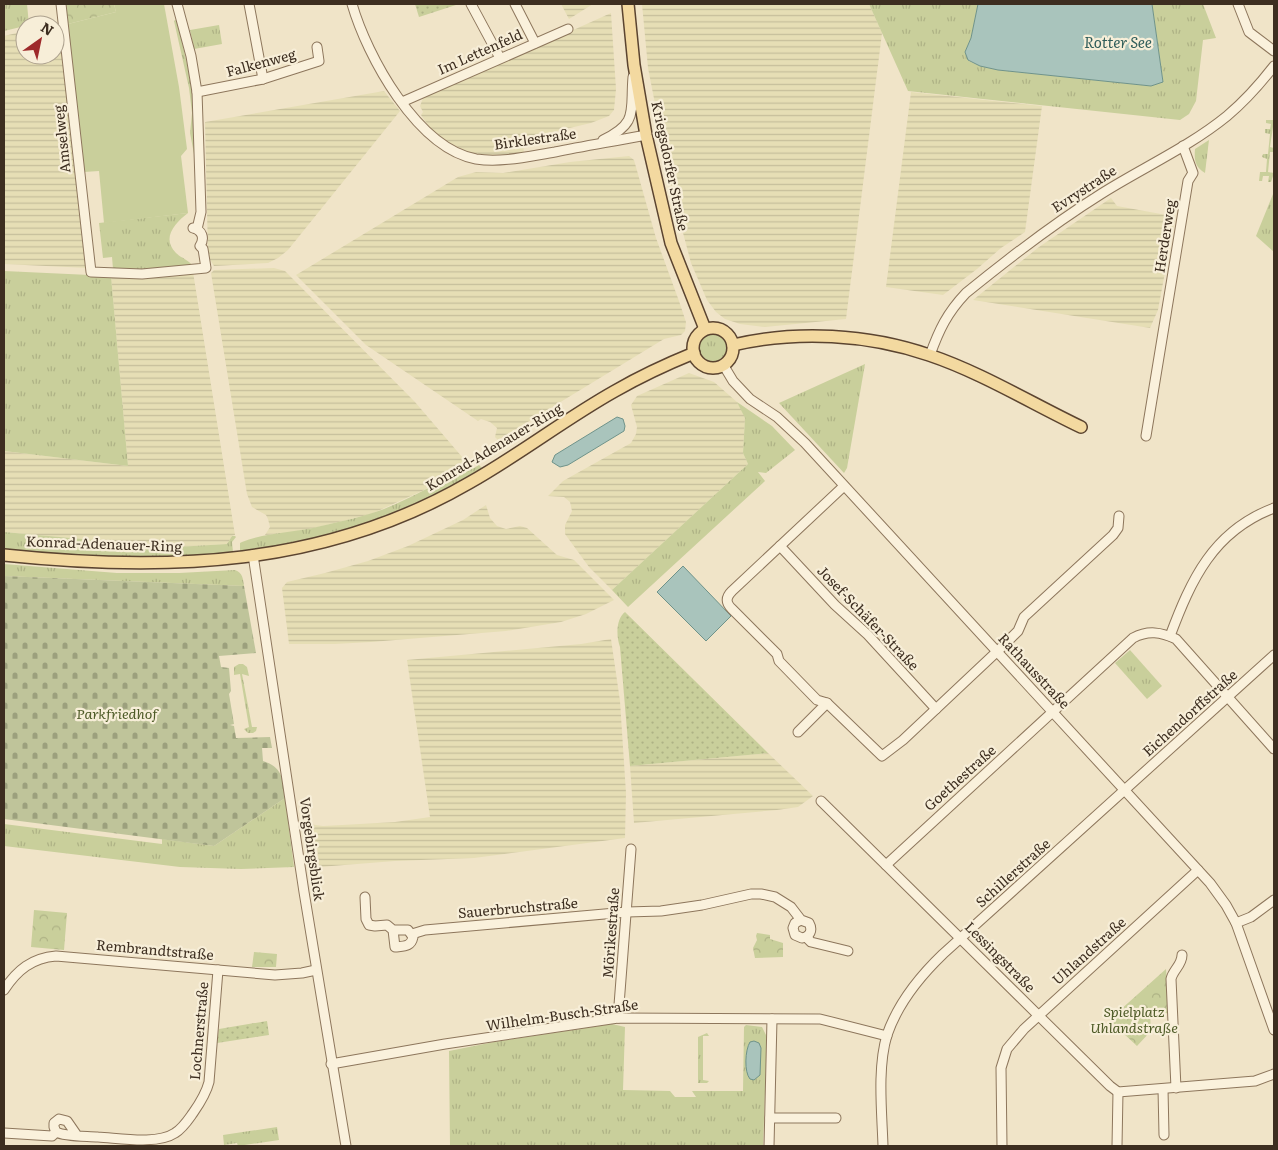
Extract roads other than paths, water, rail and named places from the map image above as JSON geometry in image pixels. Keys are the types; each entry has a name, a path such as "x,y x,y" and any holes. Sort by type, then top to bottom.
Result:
{"main road":[{"name":"Kriegsdorfer Straße","path":"628,4 634,65 646,135 671,243 705,329"},
{"path":"705,329 723,330 730,336 733,345 733,354 724,366 715,368 706,367 698,362 694,353 695,339 705,329"},
{"path":"733,345 765,339 800,336 834,336 892,344 930,355 989,381 1080,427"},
{"name":"Konrad-Adenauer-Ring","path":"4,555 74,561 174,563 286,550 355,534 407,515 469,483 615,391 694,353"}],"street":[{"name":"Amselweg","path":"61,4 91,272 142,274 206,268 203,249 200,246 203,236 195,228 201,212 197,92"},
{"path":"177,4 191,56 197,92"},
{"path":"249,4 262,79"},
{"name":"Birklestraße","path":"352,4 363,36 382,74 425,128 442,144 453,150 476,158 494,160 524,157 646,135"},
{"path":"471,4 500,58"},
{"path":"515,4 535,43"},
{"path":"1238,4 1249,32 1274,51"},
{"name":"Im Lettenfeld","path":"401,99 568,29"},
{"name":"Falkenweg","path":"197,92 262,79 319,61 317,47"},
{"name":"Birklestraße","path":"594,144 620,131 630,117 634,65"},
{"name":"Evrystraße","path":"930,355 945,319 966,293 1056,224 1113,186 1183,146 1227,116 1258,86 1274,66"},
{"name":"Herderweg","path":"1146,436 1188,181 1193,172 1183,146"},
{"name":"Rathausstraße","path":"724,366 733,381 743,392 789,427 997,651 1221,897 1236,923 1274,1030"},
{"path":"844,486 732,591 727,597 727,601 732,609 777,654 779,661 817,700 827,704 882,756 903,740 1018,631 1024,617 1113,535 1118,528 1119,516"},
{"path":"1274,508 1241,526 1214,551 1192,583 1170,636 1176,639 1274,750"},
{"name":"Josef-Schäfer-Straße","path":"780,546 835,605 868,635 936,709"},
{"name":"Vorgebirgsblick","path":"253,555 316,970 346,1146"},
{"name":"Goethestraße","path":"886,864 1134,638 1140,634 1153,632 1170,636"},
{"name":"Eichendorffstraße","path":"1125,791 1274,655"},
{"path":"798,732 827,704"},
{"name":"Schillerstraße","path":"883,1146 882,1067 887,1036 910,992 926,972 961,938 1125,791"},
{"name":"Lessingstraße","path":"821,801 1118,1092"},
{"name":"Mörikestraße","path":"618,1018 631,849"},
{"name":"Uhlandstraße","path":"1002,1146 1002,1062 1011,1043 1038,1015 1198,870"},
{"name":"Sauerbruchstraße","path":"412,934 425,930 685,908 743,895 761,894 771,896 791,907 801,920"},
{"name":"Sauerbruchstraße","path":"365,897 366,919 369,925 389,925 393,930 395,947 408,946 411,943 412,934"},
{"path":"1236,923 1251,917 1274,900"},
{"path":"806,938 810,935 811,927 809,923 798,920 794,925 793,932 798,937 848,951"},
{"name":"Sauerbruchstraße","path":"393,930 407,929 412,934"},
{"path":"1176,1088 1172,979 1173,972 1182,960 1182,955"},
{"name":"Rembrandtstraße","path":"4,990 23,967 40,959 56,956 275,975 316,970"},
{"name":"Lochnerstraße","path":"4,1133 52,1136 56,1132 66,1135 76,1134 125,1139 153,1139 174,1134 187,1122 204,1097 209,1082 218,970"},
{"name":"Wilhelm-Busch-Straße","path":"331,1064 445,1044 618,1018 820,1019 887,1036"},
{"path":"769,1146 772,1019"},
{"path":"1117,1146 1118,1092 1255,1081 1274,1074"},
{"path":"1162,1089 1164,1135"},
{"path":"770,1118 836,1118"},
{"path":"56,1132 54,1123 64,1119 70,1124 76,1134"}],"water":[{"name":"Rotter See","path":"978,4 1152,4 1163,82 1151,86 998,70 980,66 968,60 965,52 971,38"},
{"path":"617,417 623,419 624,431 568,465 560,467 552,462 555,455"},
{"path":"683,566 731,616 706,641 657,592"},
{"path":"750,1042 759,1043 761,1048 760,1075 754,1080 748,1076 746,1061 748,1046"}],"park label":[{"name":"Parkfriedhof","path":"117,714"},
{"name":"Spielplatz Uhlandstraße","path":"1134,1020"}]}
